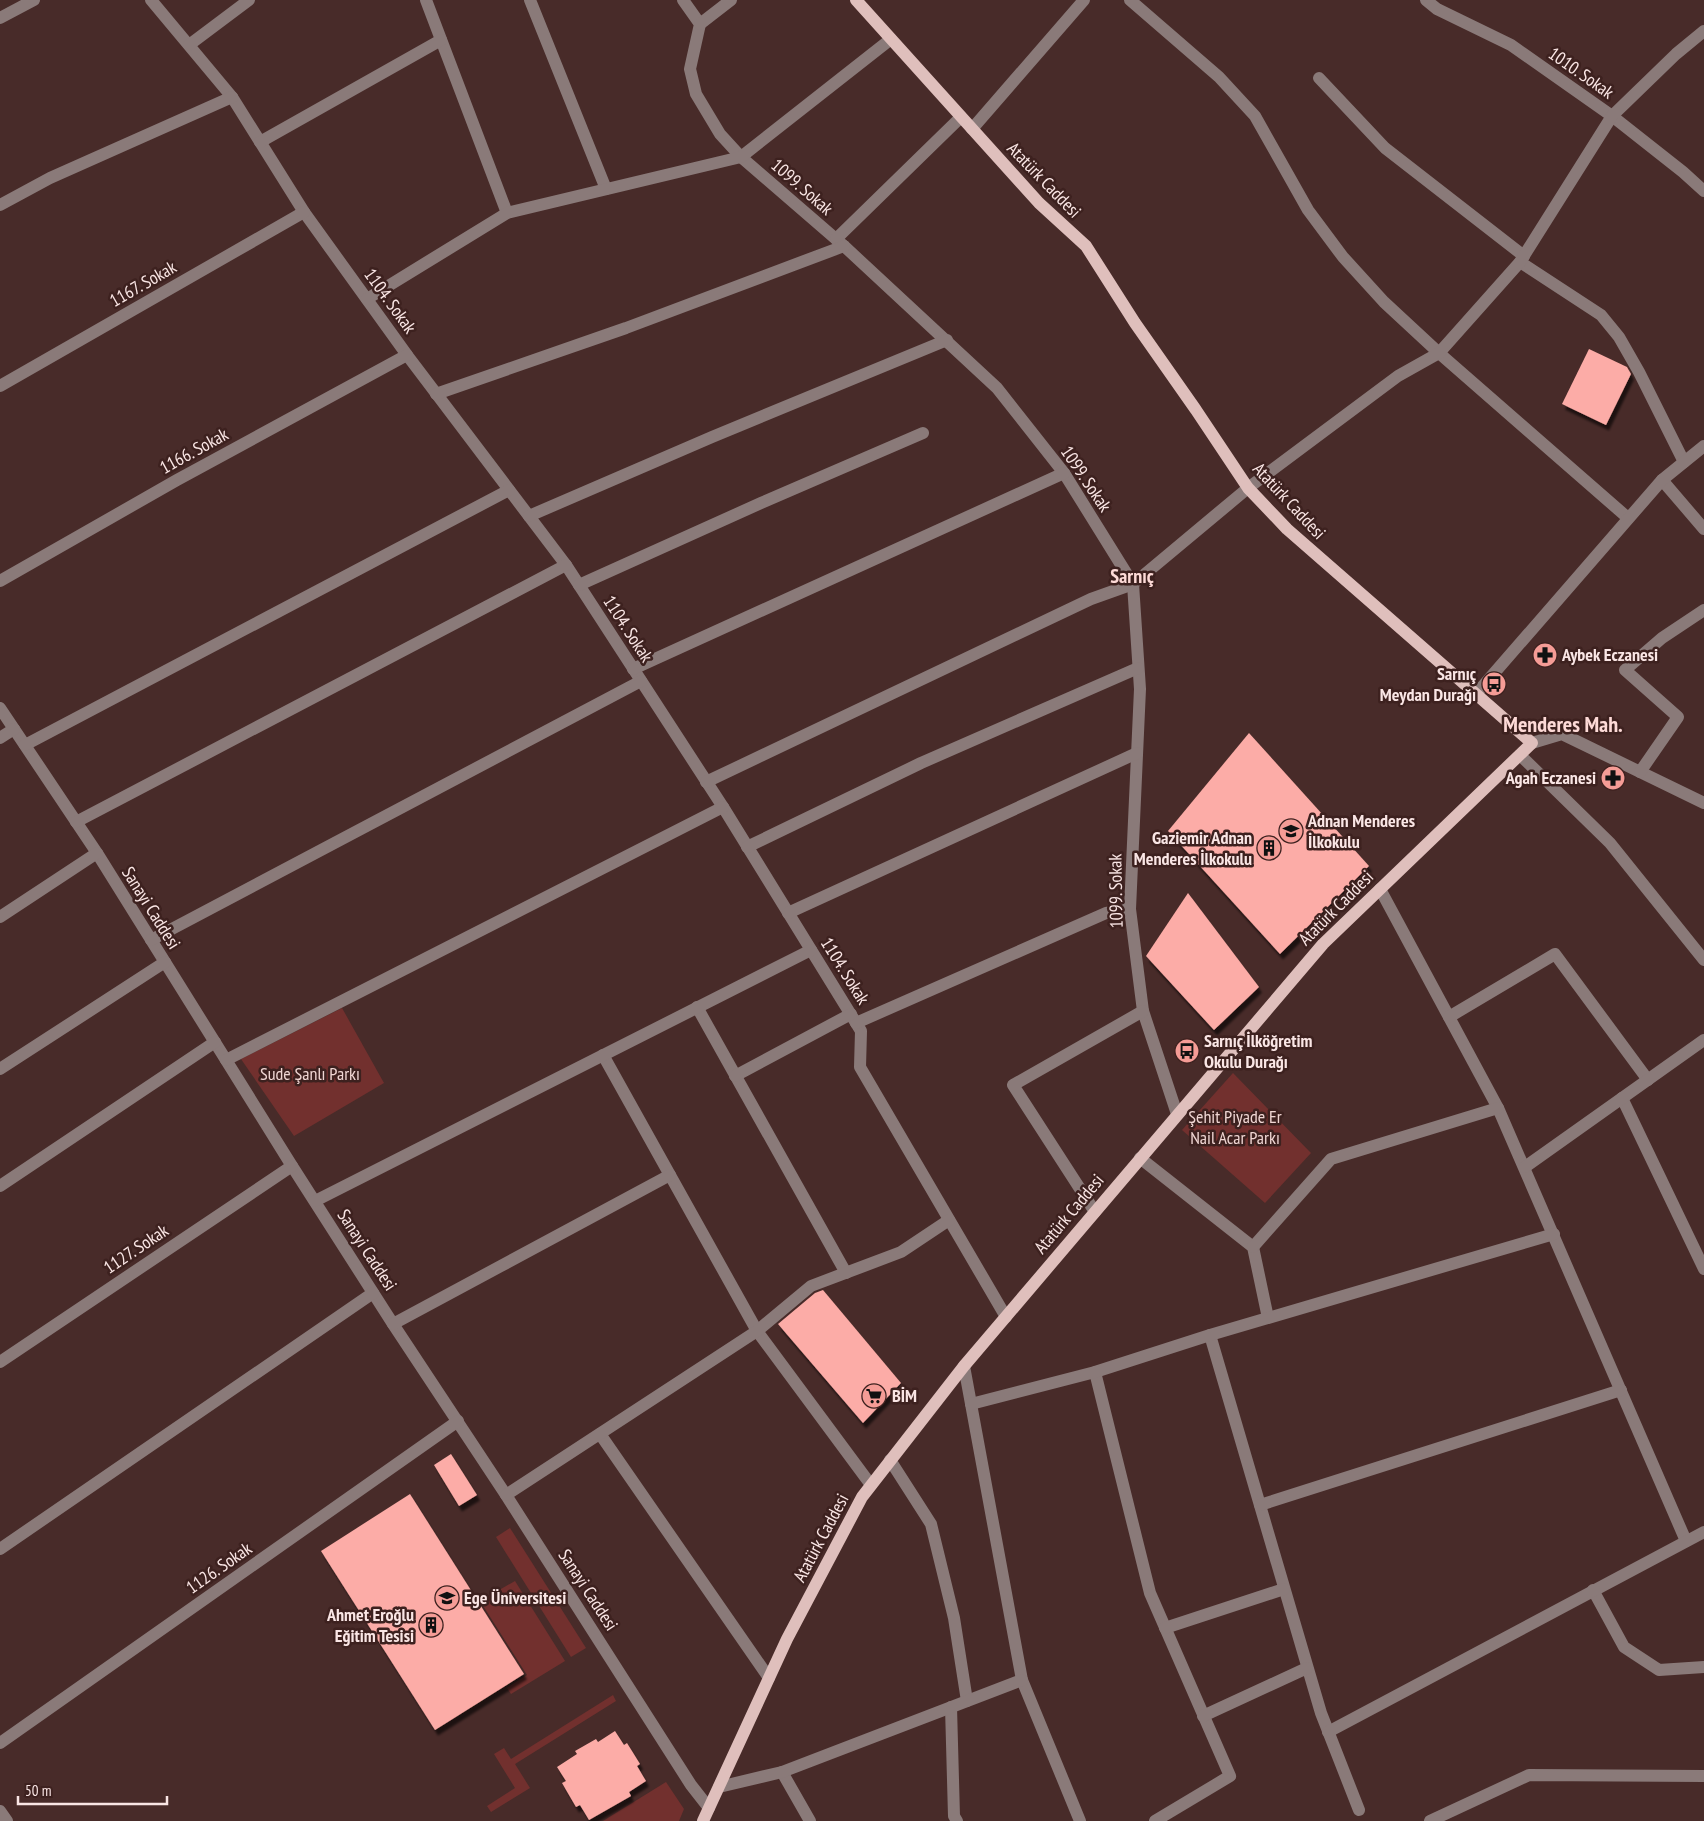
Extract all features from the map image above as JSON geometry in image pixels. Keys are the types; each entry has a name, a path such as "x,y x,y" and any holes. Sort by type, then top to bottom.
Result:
{"main road":[{"name":"Atatürk Caddesi","path":"703,1821 787,1639 862,1497 890,1460 964,1366 1323,944 1532,743 1287,529 1248,488 1135,323 1086,246 1039,203 856,0"}],"street":[{"path":"0,18 34,0"},
{"name":"1104. Sokak","path":"151,0 232,97 304,212 407,355 566,565 579,585 723,807 861,1031 860,1067 1006,1317"},
{"path":"189,45 249,0"},
{"path":"426,0 507,213"},
{"path":"530,0 606,189"},
{"path":"683,0 700,24 731,0"},
{"path":"972,129 1084,0"},
{"path":"1130,0 1219,77 1255,116 1308,210 1343,257 1384,302 1439,353 1628,518"},
{"name":"1010. Sokak","path":"1426,0 1436,9 1512,45 1612,116 1704,191"},
{"name":"1099. Sokak","path":"700,24 690,69 696,94 720,134 741,157 840,243 997,388 1064,473 1133,584 1140,689 1130,909 1143,1011 1177,1114"},
{"path":"706,782 1091,598 1133,584 1248,488 1398,376 1439,353 1522,259 1612,116 1676,54 1704,32"},
{"path":"366,299 507,213 741,157 890,39"},
{"path":"260,142 441,40"},
{"path":"1319,78 1386,148 1522,259 1601,316 1619,337 1640,372 1684,462"},
{"path":"0,205 50,178 232,97"},
{"path":"436,394 626,328 840,243 961,117"},
{"name":"1167. Sokak","path":"0,386 304,212"},
{"path":"529,516 712,437 947,340"},
{"name":"1166. Sokak","path":"0,581 177,480 407,355"},
{"path":"579,585 761,502 923,433"},
{"path":"1476,694 1662,480 1704,446"},
{"path":"633,669 1064,473"},
{"path":"1662,480 1704,529"},
{"path":"25,746 509,490"},
{"path":"76,822 566,565"},
{"path":"1640,772 1678,716 1625,670 1662,638 1704,610"},
{"path":"747,847 921,763 1138,668"},
{"path":"151,940 641,681"},
{"name":"Sanayi Caddesi","path":"0,708 97,853 373,1293 506,1495 691,1785 709,1808"},
{"path":"0,738 14,729"},
{"path":"1532,743 1562,734 1704,803"},
{"path":"788,913 1137,753"},
{"path":"1520,755 1610,843 1704,960"},
{"path":"226,1060 723,807"},
{"path":"0,917 97,853"},
{"path":"1380,889 1498,1108 1686,1541"},
{"path":"735,1076 853,1018 1106,914 1130,909"},
{"path":"315,1202 811,950"},
{"path":"1449,1017 1555,954 1648,1080"},
{"path":"0,1069 165,962"},
{"path":"697,1008 846,1273"},
{"path":"1095,1212 1013,1085 1143,1011"},
{"path":"1525,1167 1704,1040"},
{"path":"0,1186 215,1042"},
{"path":"603,1054 757,1331 871,1485"},
{"path":"1622,1098 1704,1269"},
{"path":"1252,1247 1331,1159 1498,1108"},
{"path":"1140,1158 1252,1247 1268,1318"},
{"name":"1127. Sokak","path":"0,1362 292,1166"},
{"path":"393,1324 670,1175"},
{"path":"506,1495 757,1331 811,1286 901,1252 949,1220"},
{"path":"971,1404 1095,1372 1210,1335 1554,1234"},
{"path":"0,1549 373,1293"},
{"path":"1210,1335 1321,1713 1359,1810"},
{"path":"964,1366 1022,1680 1080,1821"},
{"path":"1095,1372 1150,1593 1230,1776 1155,1821"},
{"path":"1260,1505 1621,1390"},
{"name":"1126. Sokak","path":"0,1743 458,1421"},
{"path":"600,1434 769,1678"},
{"path":"890,1460 931,1524 954,1618 967,1701"},
{"path":"1328,1732 1704,1532"},
{"path":"1165,1628 1284,1589"},
{"path":"1593,1590 1624,1648 1658,1670 1704,1667"},
{"path":"1204,1716 1307,1668"},
{"path":"718,1787 782,1772 1022,1680"},
{"path":"951,1708 954,1816 957,1821"},
{"path":"782,1772 810,1821"},
{"path":"1430,1821 1529,1775 1704,1776"},
{"path":"0,1810 7,1821"}],"green space":[{"name":"Sude Şanlı Parkı","path":"342,1008 384,1083 294,1136 241,1059"},
{"name":"Şehit Piyade Er Nail Acar Parkı","path":"1233,1073 1311,1153 1265,1203 1182,1130"},
{"path":"510,1528 586,1648 571,1657 496,1537"},
{"path":"515,1581 565,1661 511,1694 507,1688 527,1675 480,1601"},
{"path":"613,1695 616,1701 515,1764 530,1788 491,1812 487,1806 515,1788 494,1754 504,1748 511,1759"},
{"path":"666,1782 684,1809 679,1821 603,1821"}],"building":[{"path":"1589,349 1627,367 1631,374 1606,425 1562,404"},
{"name":"Gaziemir Adnan Menderes İlkokulu","path":"1249,733 1369,866 1280,954 1168,831"},
{"path":"1188,893 1259,987 1214,1030 1146,956"},
{"path":"823,1290 901,1383 863,1423 778,1324 815,1293"},
{"path":"451,1454 477,1495 459,1506 434,1465"},
{"name":"Ahmet Eroğlu Eğitim Tesisi","path":"410,1494 524,1674 435,1730 321,1551"},
{"path":"615,1731 624,1745 627,1743 640,1764 637,1766 646,1781 629,1792 631,1796 589,1820 580,1805 576,1807 562,1783 566,1781 557,1767 577,1754 575,1751 596,1739 598,1742"}],"place":[{"name":"Aybek Eczanesi","path":"1545,655"},
{"name":"Sarnıç Meydan Durağı","path":"1494,684"},
{"name":"Agah Eczanesi","path":"1613,778"},
{"name":"Adnan Menderes İlkokulu","path":"1291,831"},
{"name":"Gaziemir Adnan Menderes İlkokulu","path":"1269,848"},
{"name":"Sarnıç İlköğretim Okulu Durağı","path":"1187,1051"},
{"name":"BİM","path":"874,1396"},
{"name":"Ege Üniversitesi","path":"447,1598"},
{"name":"Ahmet Eroğlu Eğitim Tesisi","path":"431,1625"}],"district":[{"name":"Sarnıç","path":"1132,576"},
{"name":"Menderes Mah.","path":"1563,724"}]}
